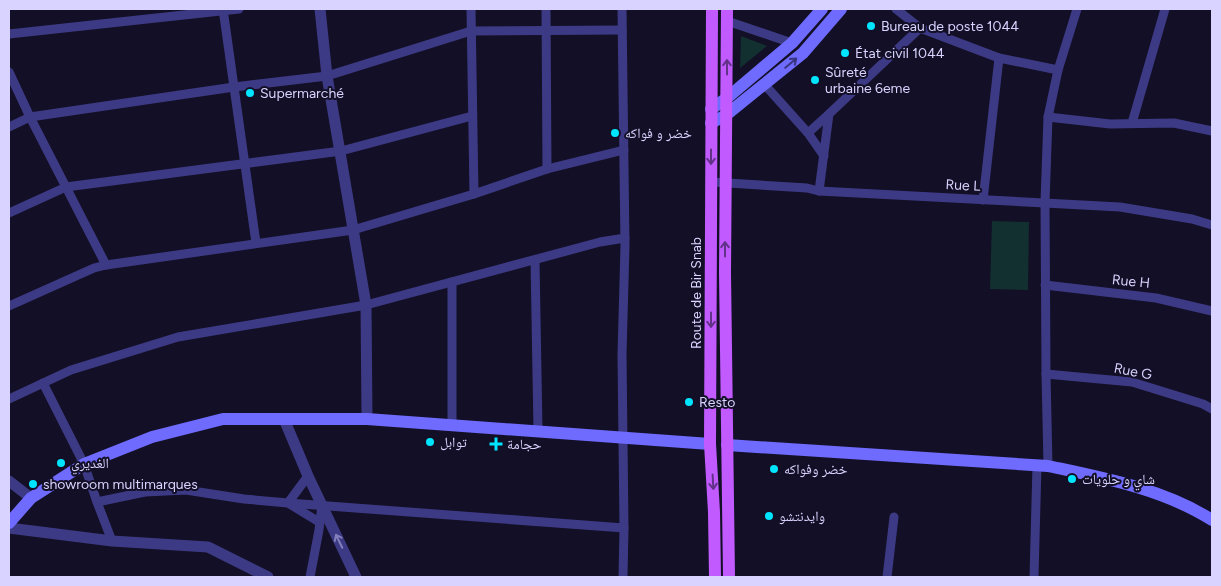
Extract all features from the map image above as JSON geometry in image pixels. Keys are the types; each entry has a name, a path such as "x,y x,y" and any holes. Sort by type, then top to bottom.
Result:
{"main road":[{"path":"711,109 727,98 792,43 822,9"},
{"path":"711,123 726,115 765,85 802,53 841,9"},
{"path":"712,14 727,15"},
{"name":"Route de Bir Snab","path":"712,14 711,446 714,577"},
{"name":"Route de Bir Snab","path":"727,15 724,273 729,577"},
{"path":"9,523 31,498 84,464 152,437 223,419 367,418 622,437 711,446"},
{"path":"711,446 718,435 727,446 1043,465 1150,491 1191,507 1212,520"},
{"path":"711,446 717,459 724,458 727,446"}],"street":[{"path":"9,34 239,9"},
{"path":"320,9 327,76 366,305 367,418"},
{"path":"471,9 474,194"},
{"path":"546,9 548,169"},
{"path":"622,9 625,238 622,437 623,577"},
{"path":"896,9 920,28 999,58 1058,70"},
{"path":"1034,577 1043,465 1046,374 1045,202 1048,117 1058,70 1077,9"},
{"path":"1132,123 1165,9"},
{"path":"223,10 256,243"},
{"path":"727,15 792,43"},
{"path":"808,133 920,28"},
{"path":"9,127 30,118 234,87 327,76 471,31 546,29 622,30"},
{"path":"983,200 999,58"},
{"path":"9,72 30,118 106,265"},
{"path":"765,85 808,133 824,156"},
{"path":"819,191 829,114"},
{"path":"9,213 66,187 341,151 472,116"},
{"path":"1048,117 1110,124 1174,123 1212,132"},
{"path":"9,306 94,268 353,230 474,194 548,169 624,150"},
{"name":"Rue L","path":"712,182 807,188 819,191 1120,207 1192,219 1212,225"},
{"path":"9,399 71,370 178,337 366,305 600,242 625,238"},
{"path":"535,260 538,431"},
{"path":"452,282 452,425"},
{"name":"Rue H","path":"1046,285 1156,298 1212,311"},
{"name":"Rue G","path":"1046,374 1132,382 1203,404 1212,409"},
{"path":"43,384 84,464 112,541"},
{"path":"284,419 308,476 356,577"},
{"path":"288,503 308,476"},
{"path":"9,481 31,498"},
{"path":"97,502 145,492 186,490 244,499 288,503 624,528"},
{"path":"288,503 320,522"},
{"path":"310,577 322,505"},
{"path":"888,577 894,517"},
{"path":"9,528 112,541 208,547 268,577"}],"green space":[{"path":"741,36 767,46 740,68"},
{"path":"992,221 1029,222 1028,290 990,289"}],"place":[{"name":"Bureau de poste 1044","path":"871,26"},
{"name":"État civil 1044","path":"845,53"},
{"name":"Sûreté urbaine 6eme","path":"815,80"},
{"name":"Supermarché","path":"250,93"},
{"name":"خضر و فواكه","path":"615,133"},
{"name":"Resto","path":"689,402"},
{"name":"توابل","path":"430,442"},
{"name":"حجامة","path":"496,444"},
{"name":"الغديري","path":"61,463"},
{"name":"خضر وفواكه","path":"774,469"},
{"name":"شاي و حلويات","path":"1072,479"},
{"name":"showroom multimarques","path":"33,484"},
{"name":"وايدنتشو","path":"769,516"}]}
